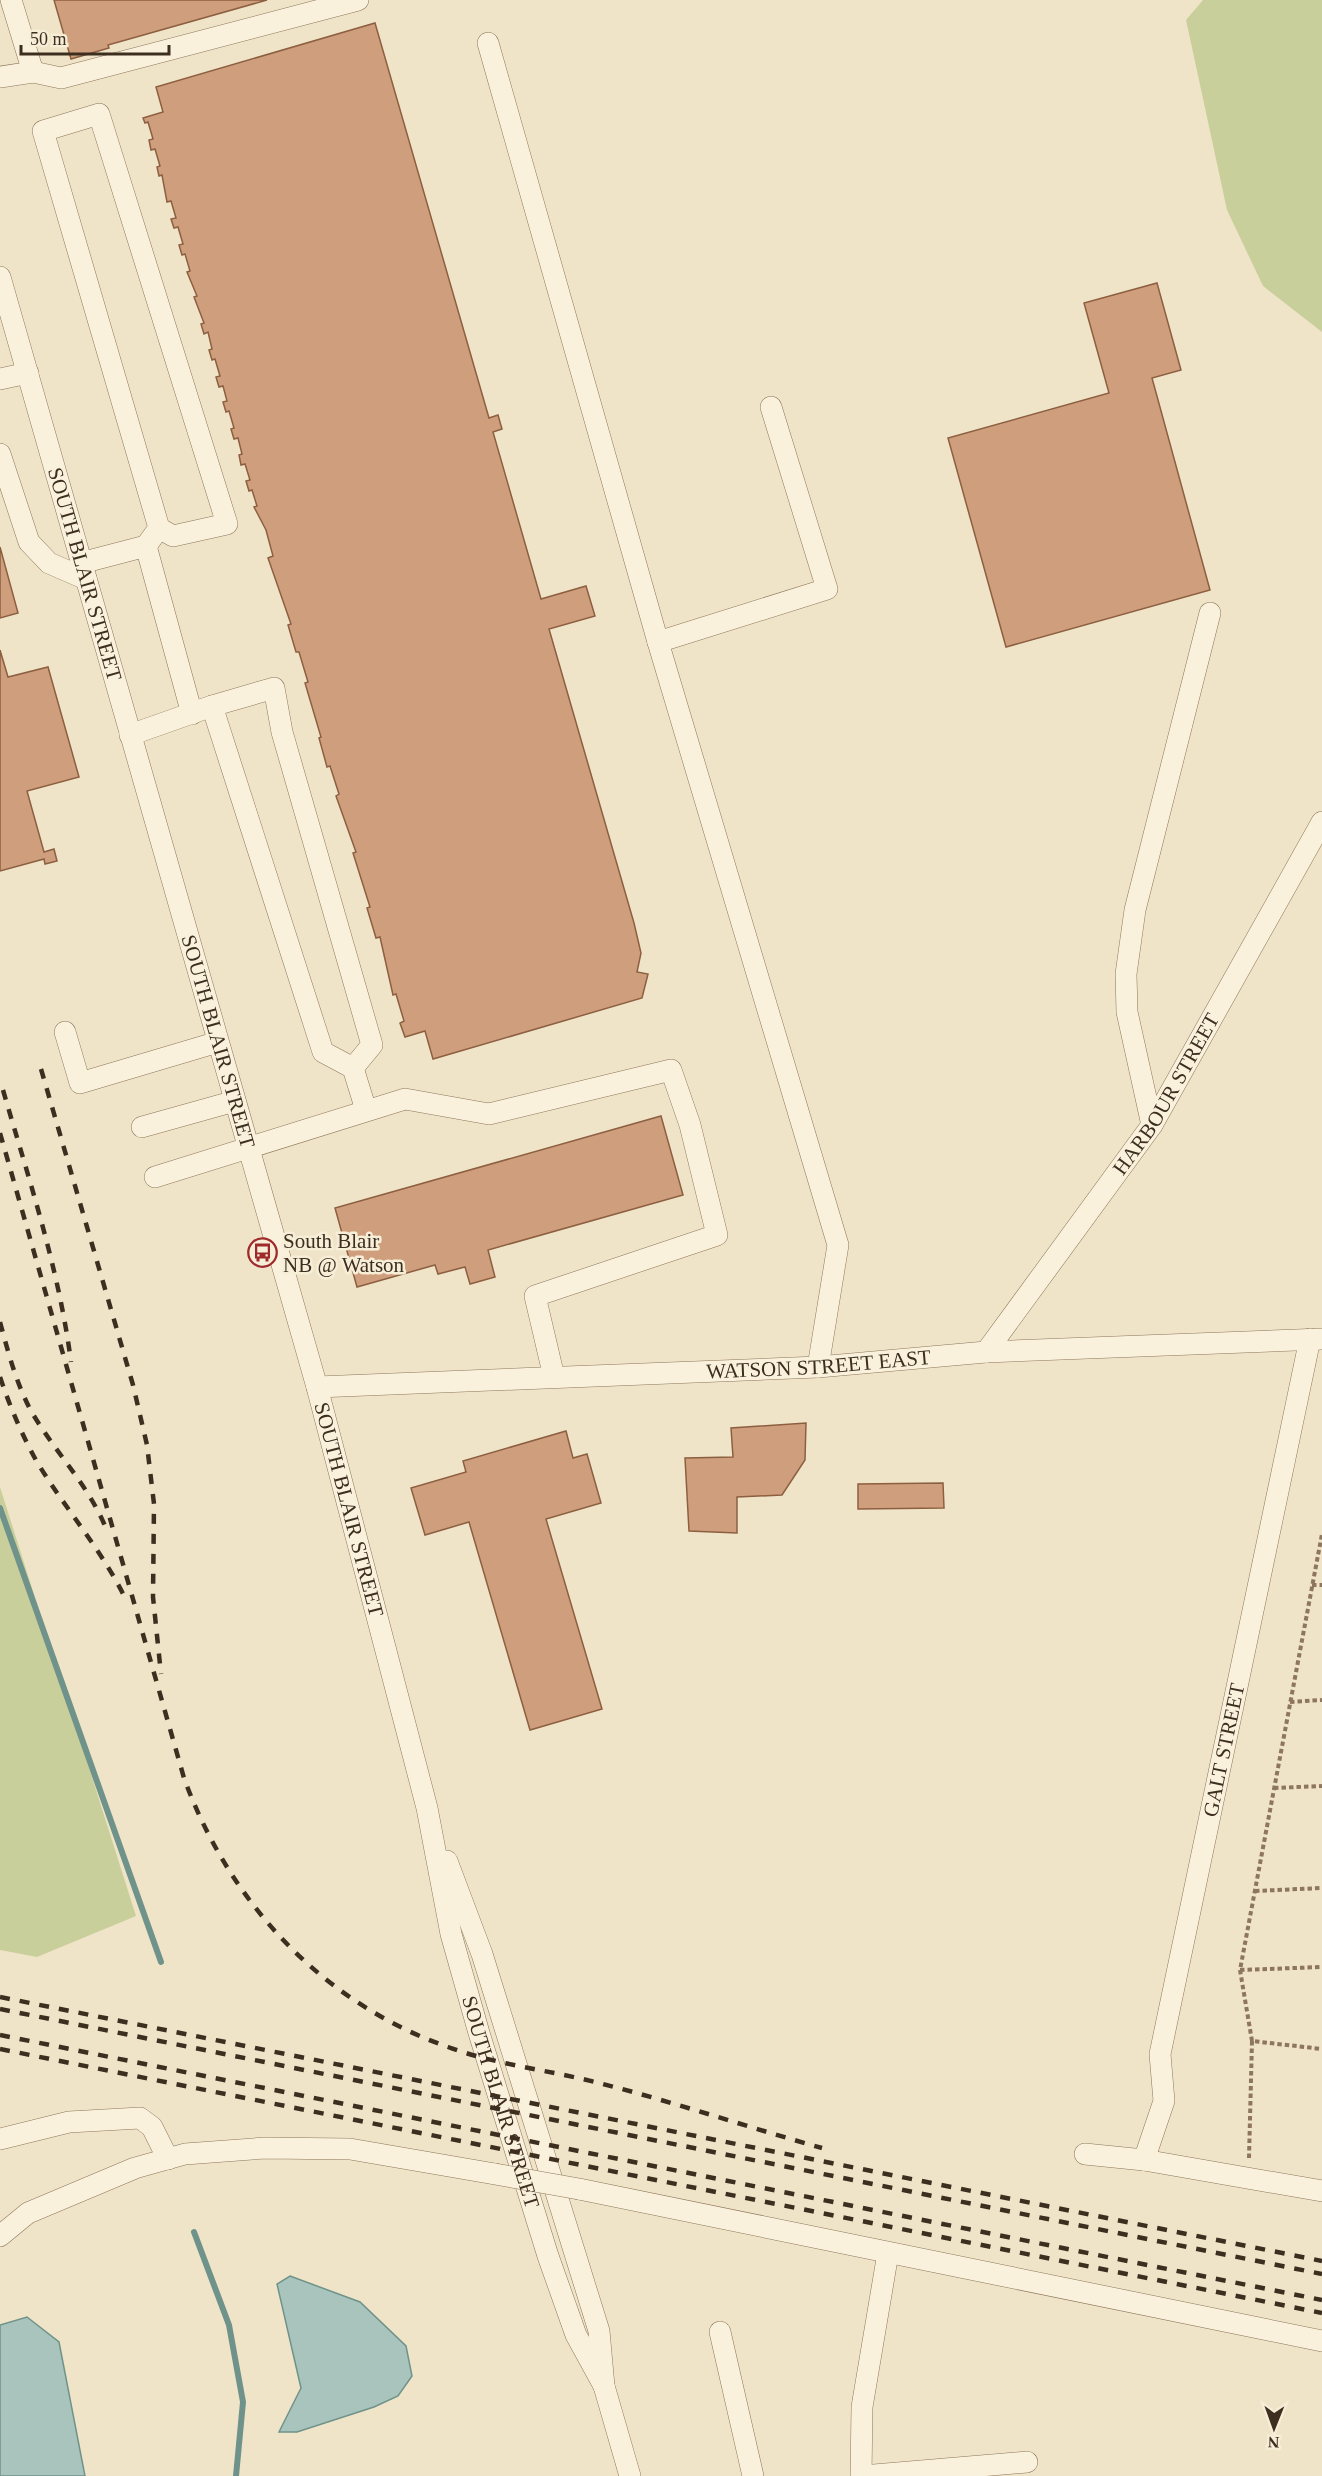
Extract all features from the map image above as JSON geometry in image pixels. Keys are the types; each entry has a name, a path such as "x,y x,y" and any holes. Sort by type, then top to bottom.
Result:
{"street":[{"path":"11,0 33,72"},
{"path":"0,77 33,72 61,78 358,0"},
{"path":"488,43 658,642 838,1245 818,1366"},
{"path":"99,114 227,524 173,536 159,528 44,131 99,114"},
{"name":"SOUTH BLAIR STREET","path":"0,277 317,1387 426,1808 451,1934 478,2034 548,2256 576,2336 604,2386 630,2476"},
{"path":"0,380 28,373"},
{"path":"658,642 827,589 771,407"},
{"path":"0,454 29,542 49,563 84,571 146,546 159,528"},
{"path":"146,546 192,714"},
{"path":"1152,1125 1127,1012 1126,974 1135,910 1210,613"},
{"path":"130,735 212,706 274,688 282,732 372,1045 353,1068"},
{"path":"212,706 323,1052 353,1068 366,1110"},
{"name":"HARBOUR STREET","path":"986,1352 1152,1125 1322,822"},
{"path":"64,1032 80,1083 218,1042"},
{"path":"155,1177 405,1099 489,1114 672,1070 690,1125 717,1235 535,1296 555,1377"},
{"path":"141,1127 235,1101"},
{"name":"WATSON STREET EAST","path":"317,1387 818,1366 986,1352 1316,1339"},
{"name":"GALT STREET","path":"1144,2160 1164,2101 1160,2054 1316,1339"},
{"path":"0,2139 69,2122 114,2117 140,2118 152,2127 168,2158"},
{"path":"0,2235 28,2213 135,2168 168,2158 185,2154 265,2148 350,2149 579,2189 1322,2342"},
{"path":"1085,2154 1144,2160 1322,2191"},
{"path":"888,2253 862,2407 862,2476 932,2473 1027,2462"},
{"path":"720,2332 753,2476"}],"path":[{"path":"1248,2178 1252,2041 1240,1970 1322,1534"},
{"path":"1312,1585 1322,1585"},
{"path":"1290,1702 1322,1701"},
{"path":"1274,1788 1322,1786"},
{"path":"1255,1891 1322,1888"},
{"path":"1240,1970 1322,1967"},
{"path":"1252,2041 1322,2049"}],"green space":[{"path":"1203,0 1322,0 1322,332 1263,286 1227,210 1186,20"},
{"path":"0,1487 136,1916 37,1957 0,1950"}],"water":[{"path":"290,2276 360,2302 406,2346 412,2376 398,2396 374,2407 297,2432 279,2432 301,2388 277,2284"},
{"path":"27,2317 59,2342 85,2476 0,2476 0,2325"}],"building":[{"path":"54,0 267,0 108,45 109,48 71,59"},
{"path":"375,23 489,418 498,415 502,429 493,432 541,599 586,586 595,616 549,629 634,923 641,953 637,972 648,974 642,998 433,1059 425,1031 405,1037 400,1023 404,1021 396,994 393,995 380,937 376,938 367,908 370,907 353,853 356,852 336,796 339,794 330,766 327,767 305,683 308,682 299,652 296,652 288,625 291,624 268,558 273,556 266,530 254,507 257,506 252,490 249,491 246,481 250,480 245,464 241,465 239,455 242,454 238,438 234,439 231,429 234,428 229,411 226,412 223,402 227,401 223,386 219,387 216,377 220,376 215,359 212,360 209,350 212,349 208,332 204,334 201,324 204,323 194,297 197,296 187,272 190,271 185,254 182,255 179,245 183,244 178,227 174,228 171,219 176,218 171,201 167,202 162,175 159,176 157,167 160,166 155,149 151,150 149,140 153,139 148,122 145,123 143,118 163,112 156,87"},
{"path":"1157,283 1181,370 1152,378 1210,590 1006,647 948,438 1109,393 1084,303"},
{"path":"0,547 18,613 0,618"},
{"path":"0,650 8,677 48,667 79,777 27,791 44,852 54,849 57,861 45,864 44,859 0,871"},
{"path":"661,1116 683,1195 488,1250 495,1277 470,1284 465,1267 438,1274 435,1265 357,1287 335,1208"},
{"path":"806,1423 805,1460 782,1495 737,1497 737,1533 689,1531 685,1458 733,1457 731,1428"},
{"path":"566,1431 573,1458 587,1454 601,1503 546,1519 602,1709 530,1730 469,1522 425,1535 411,1488 466,1472 463,1461"},
{"path":"943,1483 944,1508 858,1509 858,1484"}],"waterway":[{"path":"0,1508 161,1962"},
{"path":"194,2232 229,2325 243,2402 236,2476"}],"railway":[{"path":"41,1069 133,1385 147,1445 154,1504 153,1597 161,1674"},
{"path":"3,1090 51,1259 71,1362"},
{"path":"0,1133 184,1778 203,1823 227,1866 254,1906 286,1942 321,1975 360,2004 402,2028 467,2053 627,2090 822,2148"},
{"path":"0,1322 16,1378 30,1409 89,1495 105,1526"},
{"path":"0,1377 26,1442 37,1462 107,1565 127,1602"},
{"path":"0,1997 1322,2261"},
{"path":"0,2009 1322,2274"},
{"path":"0,2035 1322,2300"},
{"path":"0,2049 1322,2313"}],"place":[{"name":"South Blair NB @ Watson","path":"262,1253"}]}
